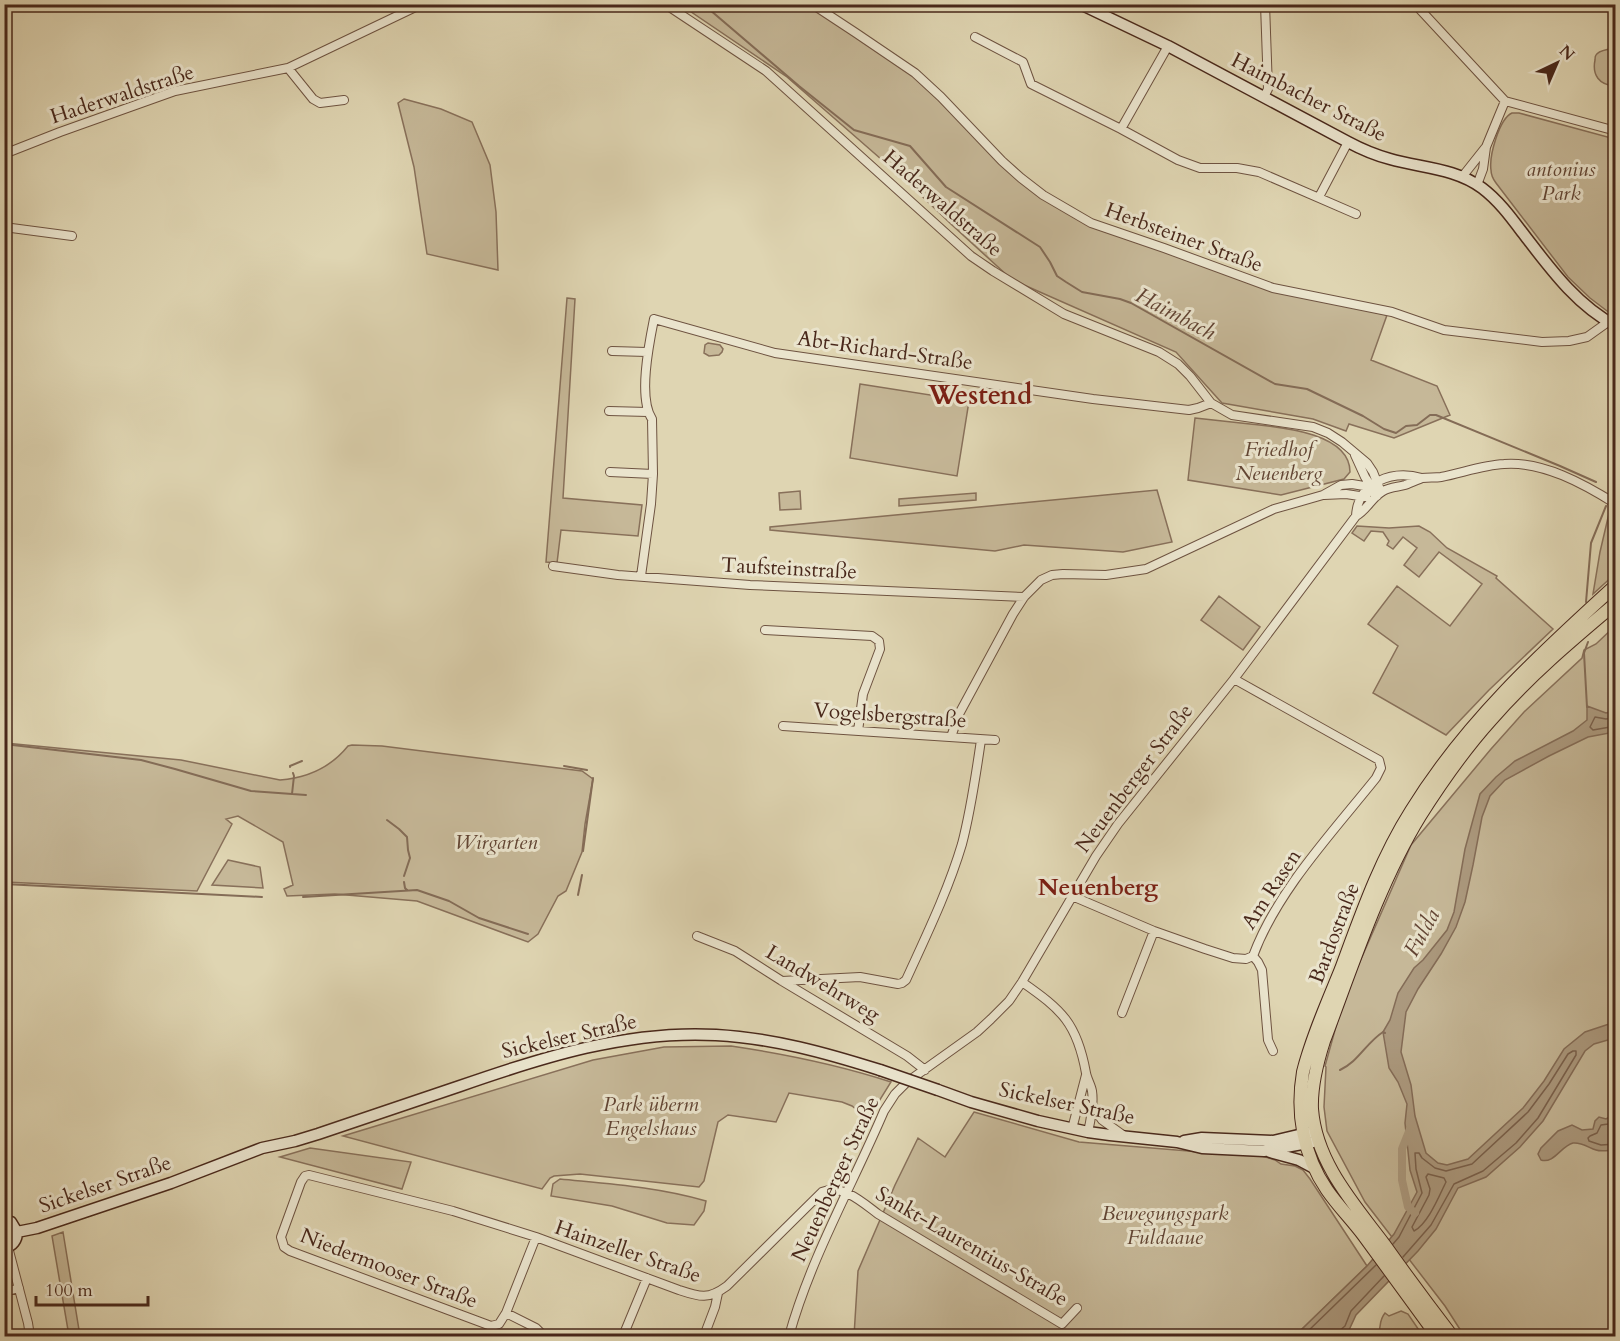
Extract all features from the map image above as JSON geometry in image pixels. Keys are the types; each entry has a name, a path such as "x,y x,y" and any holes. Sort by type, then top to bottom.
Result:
{"main road":[{"name":"Haimbacher Straße","path":"1080,4 1168,46 1374,154 1442,170 1477,184 1498,203 1574,295 1612,324"},
{"name":"Bardostraße","path":"1367,1231 1326,1190 1314,1169 1304,1139 1299,1109 1305,1064 1364,907 1397,836 1444,762 1509,685 1616,585"},
{"name":"Bardostraße","path":"1452,1336 1409,1287 1367,1231 1335,1177 1317,1136 1313,1114 1314,1082 1324,1041 1376,906 1420,816 1452,768 1490,720 1550,659 1616,603"},
{"name":"Sickelser Straße","path":"17,1232 37,1228 262,1148 318,1134 517,1066 582,1048 618,1041 675,1035 736,1036 804,1048 880,1070 1004,1112 1089,1132 1178,1142 1202,1148 1264,1151 1317,1136"},
{"name":"Sickelser Straße","path":"1178,1142 1202,1138 1273,1141 1304,1139"},
{"path":"1264,1151 1299,1160 1314,1169"},
{"path":"4,1220 11,1222 17,1232 15,1242 6,1247"},
{"name":"Bardostraße","path":"1409,1287 1437,1336"}],"street":[{"name":"Haderwaldstraße","path":"4,154 175,91 288,68 422,4"},
{"name":"Haderwaldstraße","path":"665,4 766,70 971,256 1064,314 1169,358 1190,376 1211,403"},
{"name":"Herbsteiner Straße","path":"812,4 915,73 1021,178 1043,195 1090,223 1273,288 1392,312 1444,330 1542,342 1569,341 1587,337 1612,324"},
{"path":"1264,4 1268,89 1264,97"},
{"path":"1415,4 1505,101 1616,131"},
{"path":"975,37 1023,62 1031,84 1178,160 1200,168 1237,168 1259,172 1356,214"},
{"path":"1121,129 1168,46"},
{"path":"288,68 313,99 320,103 344,100"},
{"path":"1477,184 1483,169 1486,147 1505,101"},
{"path":"1319,197 1348,142"},
{"path":"1462,177 1486,147"},
{"path":"4,227 72,236"},
{"name":"Abt-Richard-Straße","path":"647,352 654,320 775,353 1116,402 1189,410 1211,403"},
{"path":"612,351 647,352 648,412 652,419 653,474 641,576"},
{"path":"1211,403 1232,415 1313,427 1328,433 1367,463 1373,472 1372,485 1377,496"},
{"path":"609,411 648,412"},
{"path":"951,737 959,714 1024,597 1041,580 1052,575 1106,575 1146,569 1274,509 1323,495 1341,485 1372,485 1387,477 1441,477 1496,465 1518,464 1558,474 1616,504"},
{"path":"610,472 653,474"},
{"path":"1323,495 1377,496 1422,478"},
{"name":"Neuenberger Straße","path":"1356,516 1358,505 1372,485"},
{"name":"Neuenberger Straße","path":"789,1336 815,1260 884,1111 895,1094 907,1082 977,1032 1009,1001 1096,856 1121,821 1234,679 1356,516 1365,510 1377,496"},
{"name":"Taufsteinstraße","path":"553,566 608,574 750,585 1024,597"},
{"path":"765,630 872,636 879,641 880,649 863,694 858,731"},
{"name":"Am Rasen","path":"1072,896 1154,931 1233,958 1246,959 1253,956 1259,940 1288,890 1376,778 1381,768 1379,760 1234,679"},
{"name":"Vogelsbergstraße","path":"783,726 995,740"},
{"path":"782,981 860,977 902,984 906,980 947,888 962,844 981,740"},
{"path":"1122,1013 1154,931"},
{"name":"Landwehrweg","path":"697,936 735,951 907,1056 925,1070"},
{"path":"1253,956 1262,970 1268,1040 1273,1051"},
{"path":"1022,982 1046,999 1068,1022 1081,1047 1091,1089 1089,1132"},
{"path":"1072,1129 1086,1075"},
{"path":"1092,1105 1102,1120 1127,1137"},
{"name":"Hainzeller Straße","path":"305,1176 309,1175 453,1211 536,1237 702,1297 718,1293 727,1286 822,1192 833,1188 846,1193"},
{"name":"Niedermooser Straße","path":"305,1176 281,1237 284,1247 491,1326 499,1324 506,1313 537,1328 544,1336"},
{"name":"Sankt-Laurentius-Straße","path":"846,1193 1062,1324 1077,1308"},
{"name":"Hainzeller Straße","path":"506,1313 536,1237"},
{"path":"6,1247 19,1288 30,1336"},
{"path":"623,1336 647,1278"},
{"path":"4,1292 19,1288"},
{"path":"704,1336 718,1293"}],"green space":[{"path":"681,5 816,5 905,68 1014,170 1054,200 1103,225 1271,289 1387,315 1371,360 1437,386 1450,415 1394,438 1349,424 1346,431 1313,419 1222,403 1176,352 1009,277 905,180 787,77"},
{"path":"1609,49 1615,49 1615,86 1605,84 1598,78 1594,65 1596,55"},
{"path":"404,99 441,109 472,122 490,165 496,212 498,270 427,254 414,167 398,103"},
{"name":"antonius Park","path":"1512,113 1615,139 1615,317 1568,277 1493,178 1491,164 1493,147 1503,122"},
{"path":"567,298 575,299 563,498 642,505 638,536 561,530 557,563 546,562"},
{"path":"708,343 720,345 722,352 719,355 709,356 704,353 705,345"},
{"path":"860,384 969,401 957,476 850,458"},
{"name":"Friedhof Neuenberg","path":"1195,418 1277,427 1310,434 1338,448 1347,459 1350,472 1344,479 1281,495 1188,480"},
{"path":"1157,490 1172,542 1123,552 1024,545 995,551 770,530 770,527"},
{"path":"800,491 801,509 780,510 779,493"},
{"path":"976,493 976,500 899,506 899,499"},
{"path":"1610,509 1615,515 1615,574 1593,594 1600,552"},
{"path":"1357,526 1389,528 1419,526 1430,532 1447,548 1497,576 1496,578 1553,629 1446,735 1373,693 1398,646 1368,624 1397,586 1450,626 1482,584 1439,552 1419,577 1404,565 1417,548 1403,537 1393,549 1387,545 1389,541 1383,532 1371,531 1364,541 1352,533"},
{"path":"1219,596 1260,627 1243,650 1201,620"},
{"path":"1615,626 1615,1336 1463,1336 1445,1306 1365,1202 1327,1131 1324,1107 1325,1066 1344,998 1411,845 1524,712 1582,658 1584,650 1596,644"},
{"name":"Wirgarten","path":"5,743 181,760 280,780 300,777 318,770 352,745 382,746 582,771 593,779 582,852 566,891 558,896 538,934 528,942 417,901 335,894 287,896 284,889 293,885 283,842 238,816 226,819 232,824 197,891 5,882"},
{"path":"228,860 260,867 263,888 212,885"},
{"name":"Park überm Engelshaus","path":"731,1046 852,1070 891,1082 868,1119 852,1106 842,1102 789,1093 776,1122 728,1115 718,1122 704,1181 699,1187 580,1174 554,1176 542,1189 343,1136 593,1060 664,1047"},
{"name":"Bewegungspark Fuldaaue","path":"974,1112 1079,1142 1262,1156 1281,1164 1295,1166 1303,1170 1310,1179 1367,1266 1301,1330 1263,1330 1244,1336 854,1336 858,1271 918,1138 945,1157"},
{"path":"310,1148 411,1162 402,1189 280,1157"},
{"path":"560,1179 652,1189 706,1201 704,1211 694,1225 667,1223 612,1206 551,1196 553,1184"},
{"path":"63,1232 80,1336 69,1336 52,1236"},
{"path":"1401,1311 1408,1314 1423,1336 1395,1336 1392,1333 1387,1336 1376,1336 1385,1313 1389,1316"}],"water":[{"path":"1587,706 1606,713 1615,711 1615,732 1588,737 1549,756 1505,780 1490,796 1482,817 1465,902 1456,927 1406,1012 1401,1052 1426,1153 1438,1163 1447,1165 1468,1159 1523,1108 1544,1081 1564,1049 1585,1032 1615,1022 1615,1038 1594,1044 1585,1051 1543,1121 1520,1147 1486,1177 1458,1188 1436,1229 1418,1251 1356,1315 1349,1330 1341,1336 1244,1336 1263,1330 1301,1330 1367,1266 1394,1234 1417,1192 1410,1170 1405,1123 1407,1104 1389,1068 1383,1032 1390,1020 1398,993 1414,968 1447,930 1454,912 1465,849 1480,794 1515,761 1573,731 1587,720"},
{"path":"1615,1114 1615,1150 1598,1151 1573,1143 1554,1157 1546,1161 1541,1160 1538,1154 1541,1148 1558,1131 1572,1125 1582,1130 1593,1129 1599,1117 1606,1119"}],"waterway":[{"name":"Haimbach","path":"703,4 854,130 910,146 946,187 1040,247 1057,276 1082,292 1131,303 1275,384 1307,389 1363,416 1384,429 1396,433 1406,426 1417,425 1430,415 1436,415 1596,482"},
{"name":"Haimbach","path":"1586,602 1591,543 1606,506"},
{"name":"Haimbach","path":"1587,707 1584,653 1588,642"},
{"path":"4,744 141,760 251,791 306,795"},
{"path":"290,767 302,761"},
{"path":"564,766 587,770"},
{"path":"292,794 293,773"},
{"path":"583,851 593,778"},
{"path":"387,820 407,837 410,858 404,876"},
{"path":"578,895 582,875"},
{"path":"404,882 407,890"},
{"path":"4,884 262,897"},
{"path":"303,897 417,890 449,901 479,918 528,934"},
{"path":"1340,1070 1352,1062 1377,1036 1385,1033"},
{"path":"1410,1129 1402,1149 1402,1180 1408,1207 1415,1213"}],"district":[{"name":"Westend","path":"980,395"},
{"name":"Neuenberg","path":"1098,887"}],"water label":[{"name":"Fulda","path":"1421,932"}]}
